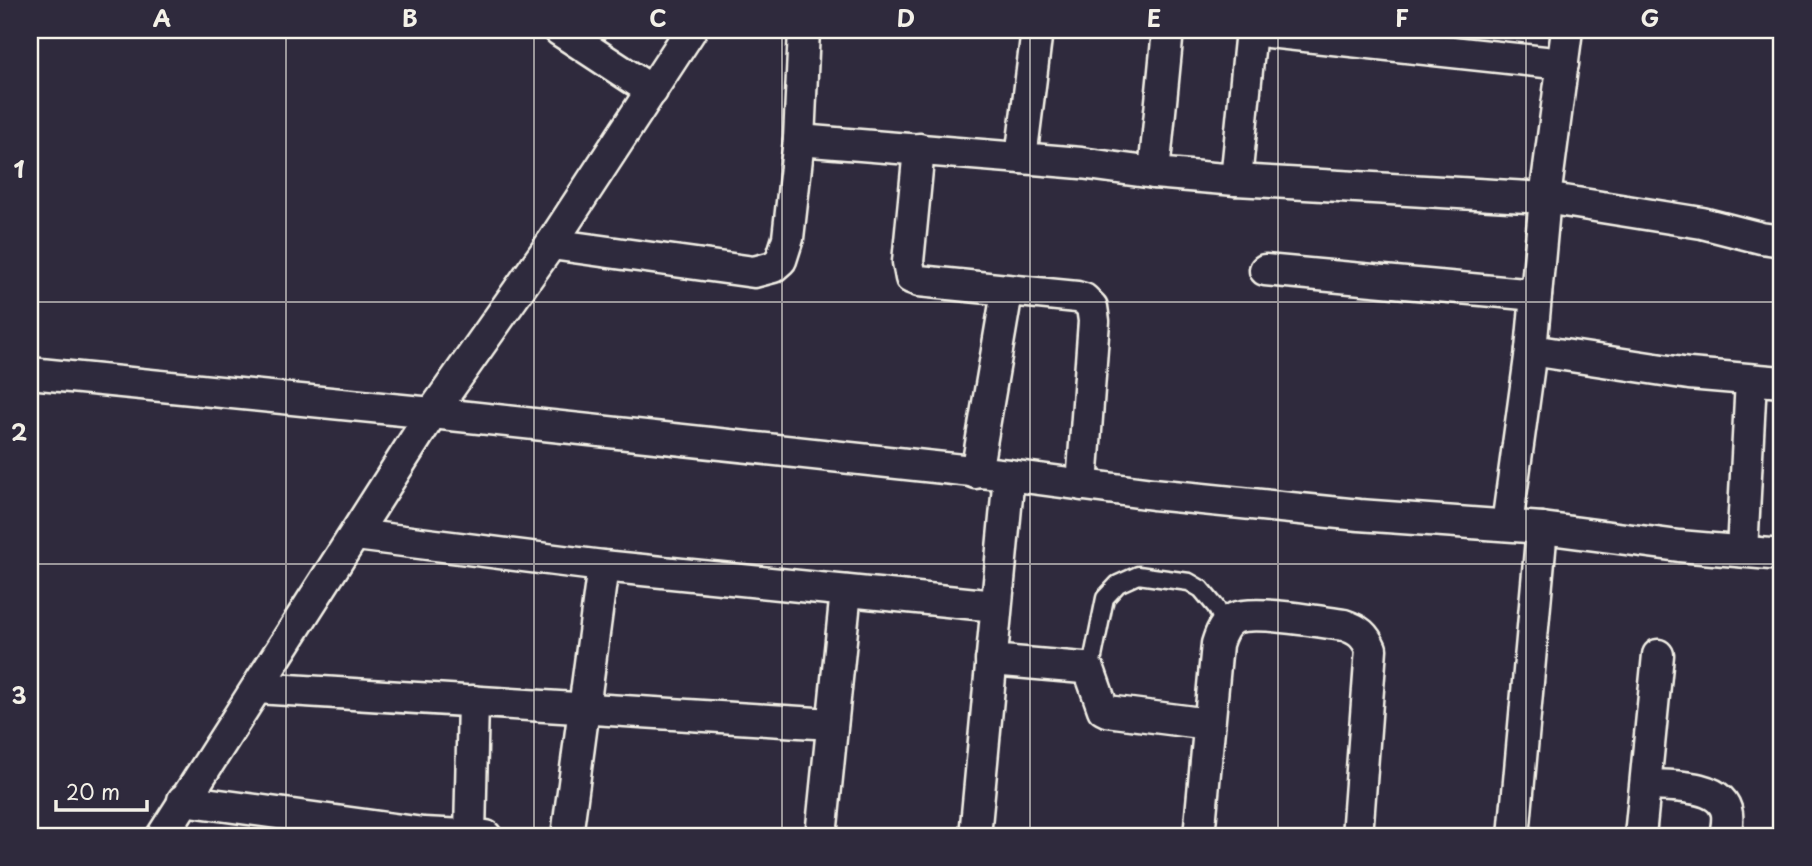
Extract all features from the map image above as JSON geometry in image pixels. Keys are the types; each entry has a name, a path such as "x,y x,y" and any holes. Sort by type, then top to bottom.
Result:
{"street":[{"path":"559,30 652,90"},
{"path":"162,836 432,413 551,244 691,30"},
{"path":"551,244 754,272 772,267 781,260 788,238 799,140 804,30"},
{"path":"1021,158 1037,30"},
{"path":"1154,173 1168,30"},
{"path":"1236,180 1251,30 1563,64"},
{"path":"1507,525 1531,350 1545,198 1567,30"},
{"path":"799,140 1021,158 1236,180 1545,198 1702,223 1782,242"},
{"path":"919,149 908,262 911,278 1006,292 1077,297 1084,299 1092,307 1094,321 1082,485"},
{"path":"1265,270 1536,295"},
{"path":"976,473 1006,292"},
{"path":"1531,350 1689,374 1782,382"},
{"path":"30,373 1009,475 1153,494 1359,515 1542,528 1782,555"},
{"path":"1742,551 1751,380"},
{"path":"975,836 1009,475"},
{"path":"1514,836 1542,528"},
{"path":"356,535 603,566 996,606"},
{"path":"567,836 603,566"},
{"path":"821,836 846,591"},
{"path":"1199,836 1217,644 1225,625 1233,619 1243,617 1345,625 1366,637 1371,649 1357,836"},
{"path":"1640,836 1658,655"},
{"path":"991,660 1083,668 1090,672 1103,709 1107,712 1209,724"},
{"path":"257,688 832,724"},
{"path":"183,800 423,834 478,836 473,701"},
{"path":"1646,785 1684,787 1704,791 1718,798 1727,814 1725,836"}],"lane":[{"path":"1090,672 1105,598 1118,584 1138,575 1189,582 1201,589 1216,607 1225,625"}]}
